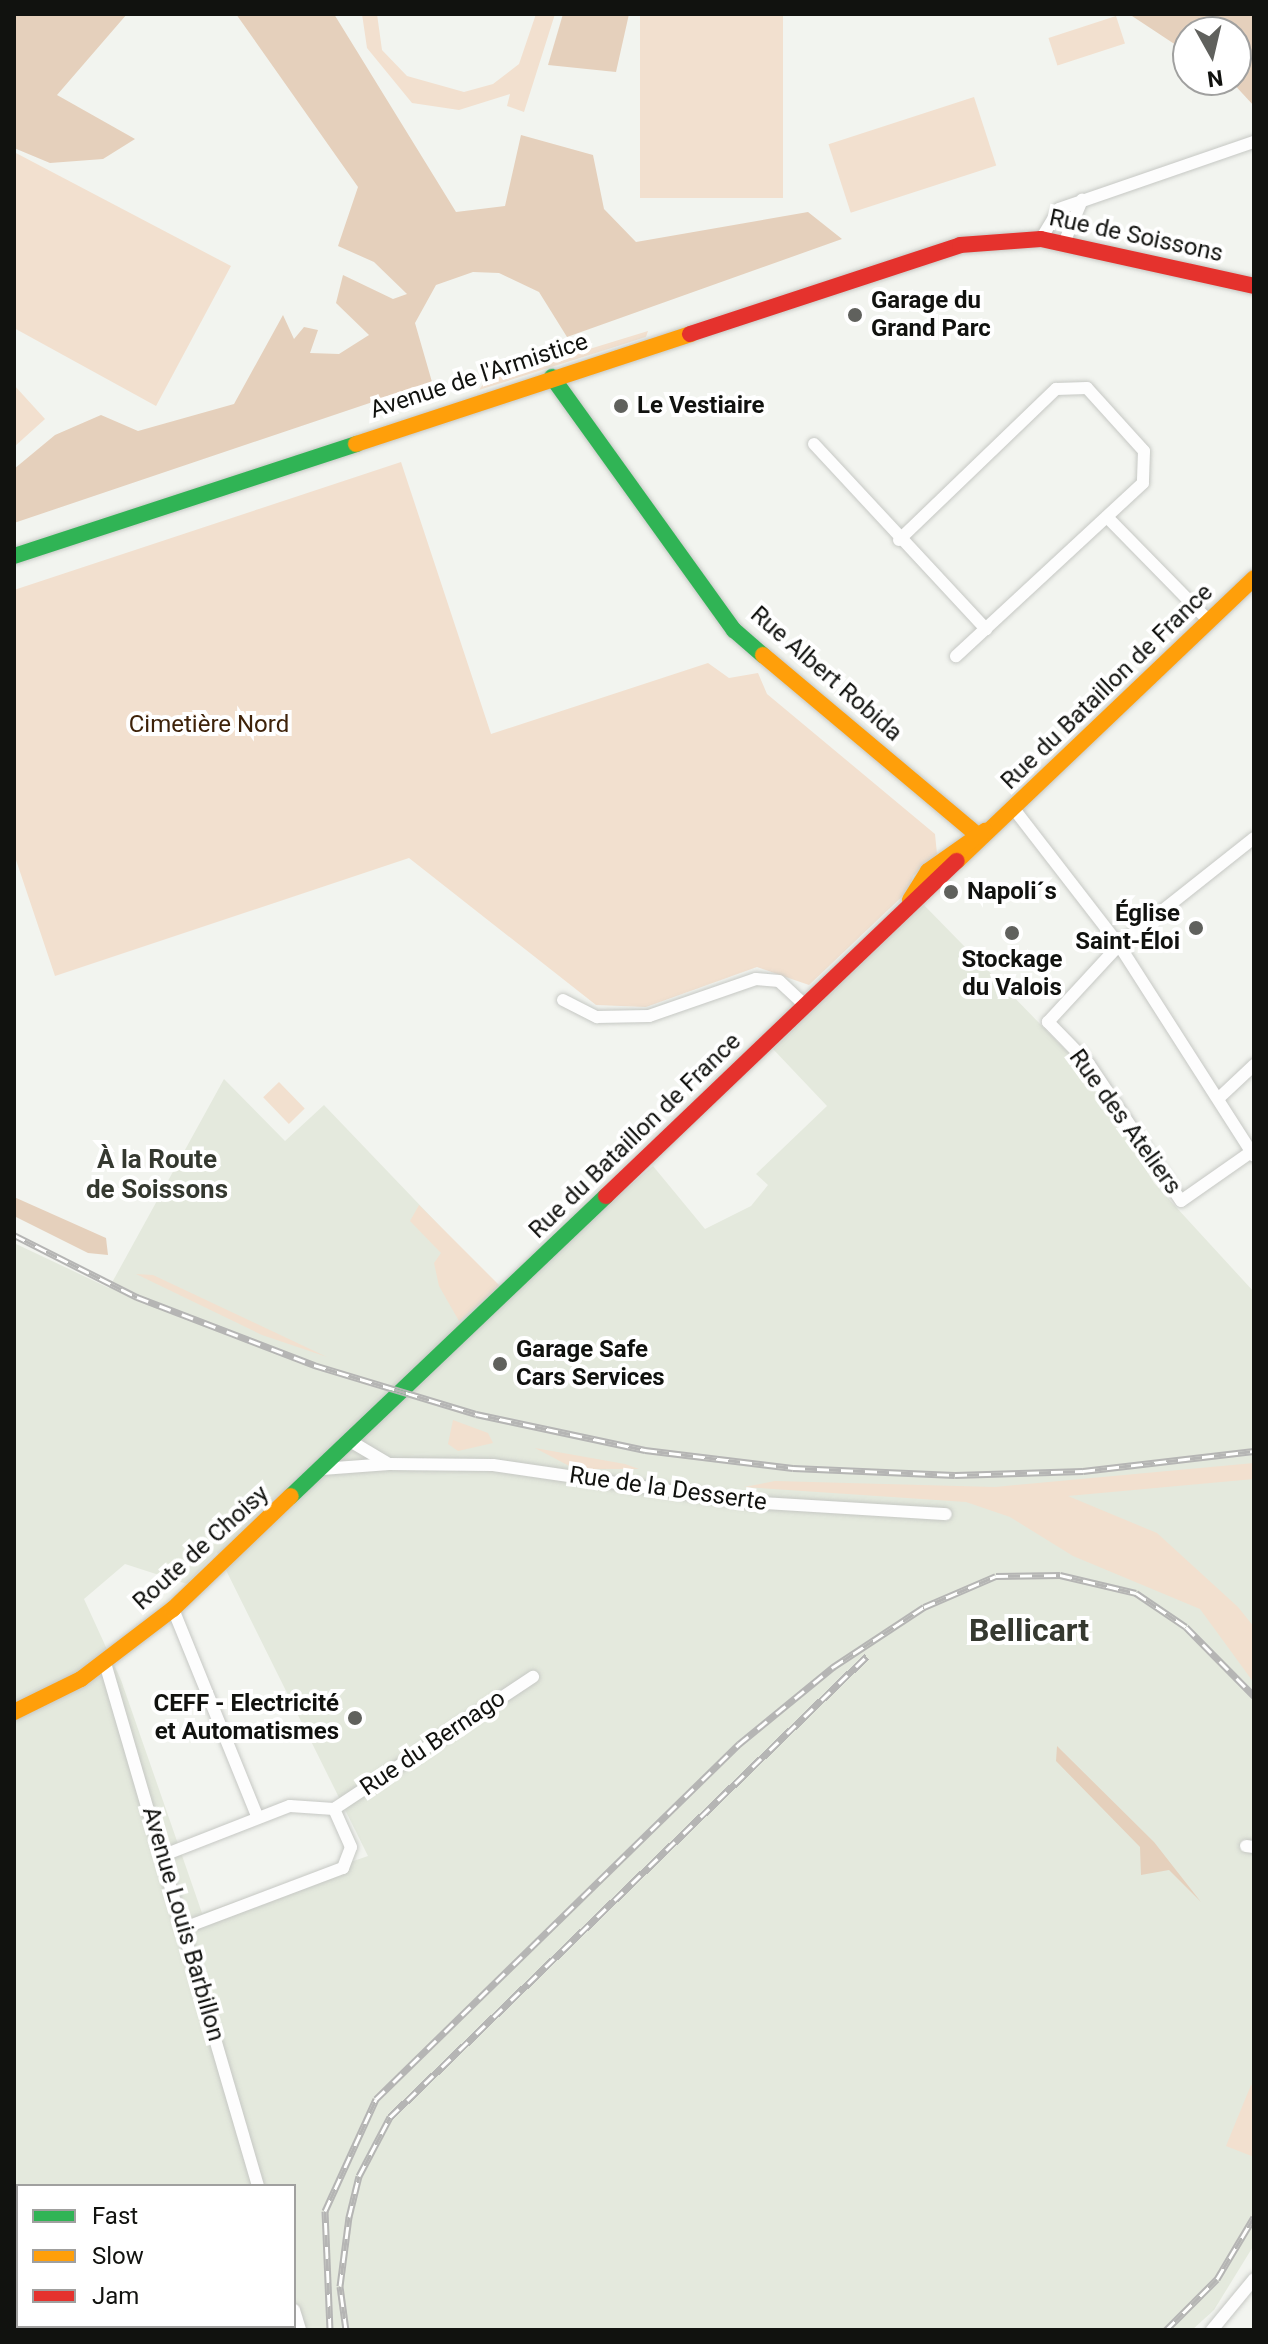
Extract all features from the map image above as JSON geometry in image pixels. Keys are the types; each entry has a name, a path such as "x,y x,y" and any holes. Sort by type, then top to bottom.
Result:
{"street":[{"path":"1041,239 1050,216 1082,200 1253,142"},
{"path":"1064,243 1082,200"},
{"name":"Rue de Soissons","path":"960,245 1041,239 1254,286"},
{"name":"Avenue de l'Armistice","path":"14,556 960,245"},
{"name":"Rue Albert Robida","path":"552,377 734,630 984,832"},
{"path":"899,540 1056,389 1072,384 1087,388 1144,451 1149,468 1107,517 956,656"},
{"path":"814,444 899,540 986,629"},
{"path":"1107,517 1209,621"},
{"name":"Rue du Bataillon de France","path":"402,1393 805,1005 903,916 928,871 1014,809 1254,578"},
{"path":"1014,809 1119,945 1220,1097 1253,1154"},
{"name":"Rue des Ateliers","path":"1253,1154 1181,1201 1089,1064 1048,1022 1119,945 1254,838"},
{"path":"563,1000 597,1017 649,1016 756,979 779,981 805,1005"},
{"path":"1220,1097 1254,1065"},
{"name":"Route de Choisy","path":"14,1712 105,1663 173,1609 402,1393"},
{"name":"Rue de la Desserte","path":"350,1441 389,1464"},
{"name":"Rue de la Desserte","path":"322,1469 389,1464 493,1465 747,1502 946,1514"},
{"path":"173,1609 257,1816"},
{"name":"Avenue Louis Barbillon","path":"105,1663 164,1855 257,2184"},
{"name":"Rue du Bernago","path":"164,1855 257,1816 313,1803 334,1809 533,1677"},
{"name":"Rue du Bernago","path":"184,1928 343,1868 351,1847 334,1809"},
{"path":"1212,2330 1254,2279"}],"shaded area":[{"path":"14,14 127,14 57,95 135,139 103,159 50,163 14,148"},
{"path":"236,14 334,14 456,212 505,206 521,135 593,155 604,209 636,242 808,212 842,239 567,337 539,292 499,273 473,272 436,285 415,323 432,382 14,523 14,469 55,435 101,415 138,431 234,404 283,315 294,339 304,327 318,330 310,353 339,354 369,335 336,303 343,275 393,299 407,294 374,262 338,246 358,187"},
{"path":"563,14 629,14 616,72 548,65"},
{"path":"1129,14 1254,14 1254,106 1245,96 1252,96 1252,16 1172,16 1172,42"},
{"path":"921,902 1085,1070 1154,1183 1254,1292 1254,2245 1214,2310 1192,2330 14,2330 14,1243 109,1288 224,1079 285,1141 324,1105 502,1291 653,1166 705,1229 751,1206 768,1185 756,1174 827,1106 773,1049","holes":["217,1552 368,1856 202,1913 121,1680 84,1599 125,1564 187,1584"]},
{"path":"14,1197 106,1238 108,1255 88,1253 14,1216"},
{"path":"1057,1746 1154,1842 1201,1902 1169,1870 1141,1875 1140,1847 1056,1761"}],"green space":[{"path":"362,14 377,14 382,50 407,76 464,92 493,84 519,64 536,14 555,14 524,112 507,106 510,94 459,110 412,103 367,48"},
{"path":"640,14 783,14 783,198 640,198"},
{"path":"1116,16 1125,44 1057,66 1048,38"},
{"path":"974,97 996,165 851,213 828,144"},
{"path":"14,152 231,266 156,406 14,328"},
{"path":"648,331 646,337 479,390 485,381"},
{"path":"14,385 45,419 14,447"},
{"name":"Cimetière Nord","path":"401,462 491,734 708,663 729,678 758,673 767,694 935,834 937,854 913,876 909,890 809,985 757,967 646,1007 596,1005 409,858 55,976 14,854 14,590"},
{"path":"279,1082 305,1109 289,1124 263,1097"},
{"path":"419,1205 500,1286 459,1321 439,1286 434,1263 441,1253 410,1221"},
{"path":"136,1274 153,1275 327,1357 262,1335"},
{"path":"453,1420 488,1433 493,1443 458,1451 448,1444"},
{"path":"535,1448 625,1464 639,1469 575,1469"},
{"path":"1254,1463 1254,1479 1068,1496 1157,1533 1238,1607 1254,1627 1254,1683 1200,1609 1073,1556 1010,1517 966,1502 744,1487 775,1481 995,1487"},
{"path":"1251,2085 1254,2086 1254,2157 1226,2146"}],"railway":[{"path":"14,1235 137,1297 314,1365 476,1414 645,1450 793,1468 955,1475 1083,1471 1254,1451"},
{"path":"330,2330 325,2211 376,2099 739,1744 833,1667 924,1607 996,1576 1060,1575 1136,1593 1186,1627 1254,1696"},
{"path":"346,2330 340,2286 349,2217 359,2176 390,2117 867,1656"},
{"path":"1166,2330 1217,2279 1254,2217"}],"traffic: fast":[{"path":"552,377 734,630 763,655"},
{"path":"14,556 356,444"},
{"path":"291,1496 606,1196"}],"traffic: slow":[{"path":"356,444 690,334"},
{"path":"957,861 1254,578"},
{"path":"763,655 976,834"},
{"path":"910,900 928,871 985,831"},
{"path":"14,1712 81,1679 173,1609 291,1496"}],"traffic: jam":[{"path":"690,334 960,245 1041,239 1254,286"},
{"path":"606,1196 957,861"}],"place":[{"name":"Garage du Grand Parc","path":"855,315"},
{"name":"Le Vestiaire","path":"621,406"},
{"name":"Napoli´s","path":"951,892"},
{"name":"Église Saint-Éloi","path":"1196,928"},
{"name":"Stockage du Valois","path":"1012,933"},
{"name":"Garage Safe Cars Services","path":"500,1364"},
{"name":"CEFF - Electricité et Automatismes","path":"355,1718"}],"district":[{"name":"À la Route de Soissons","path":"157,1175"},
{"name":"Bellicart","path":"1029,1630"}]}
